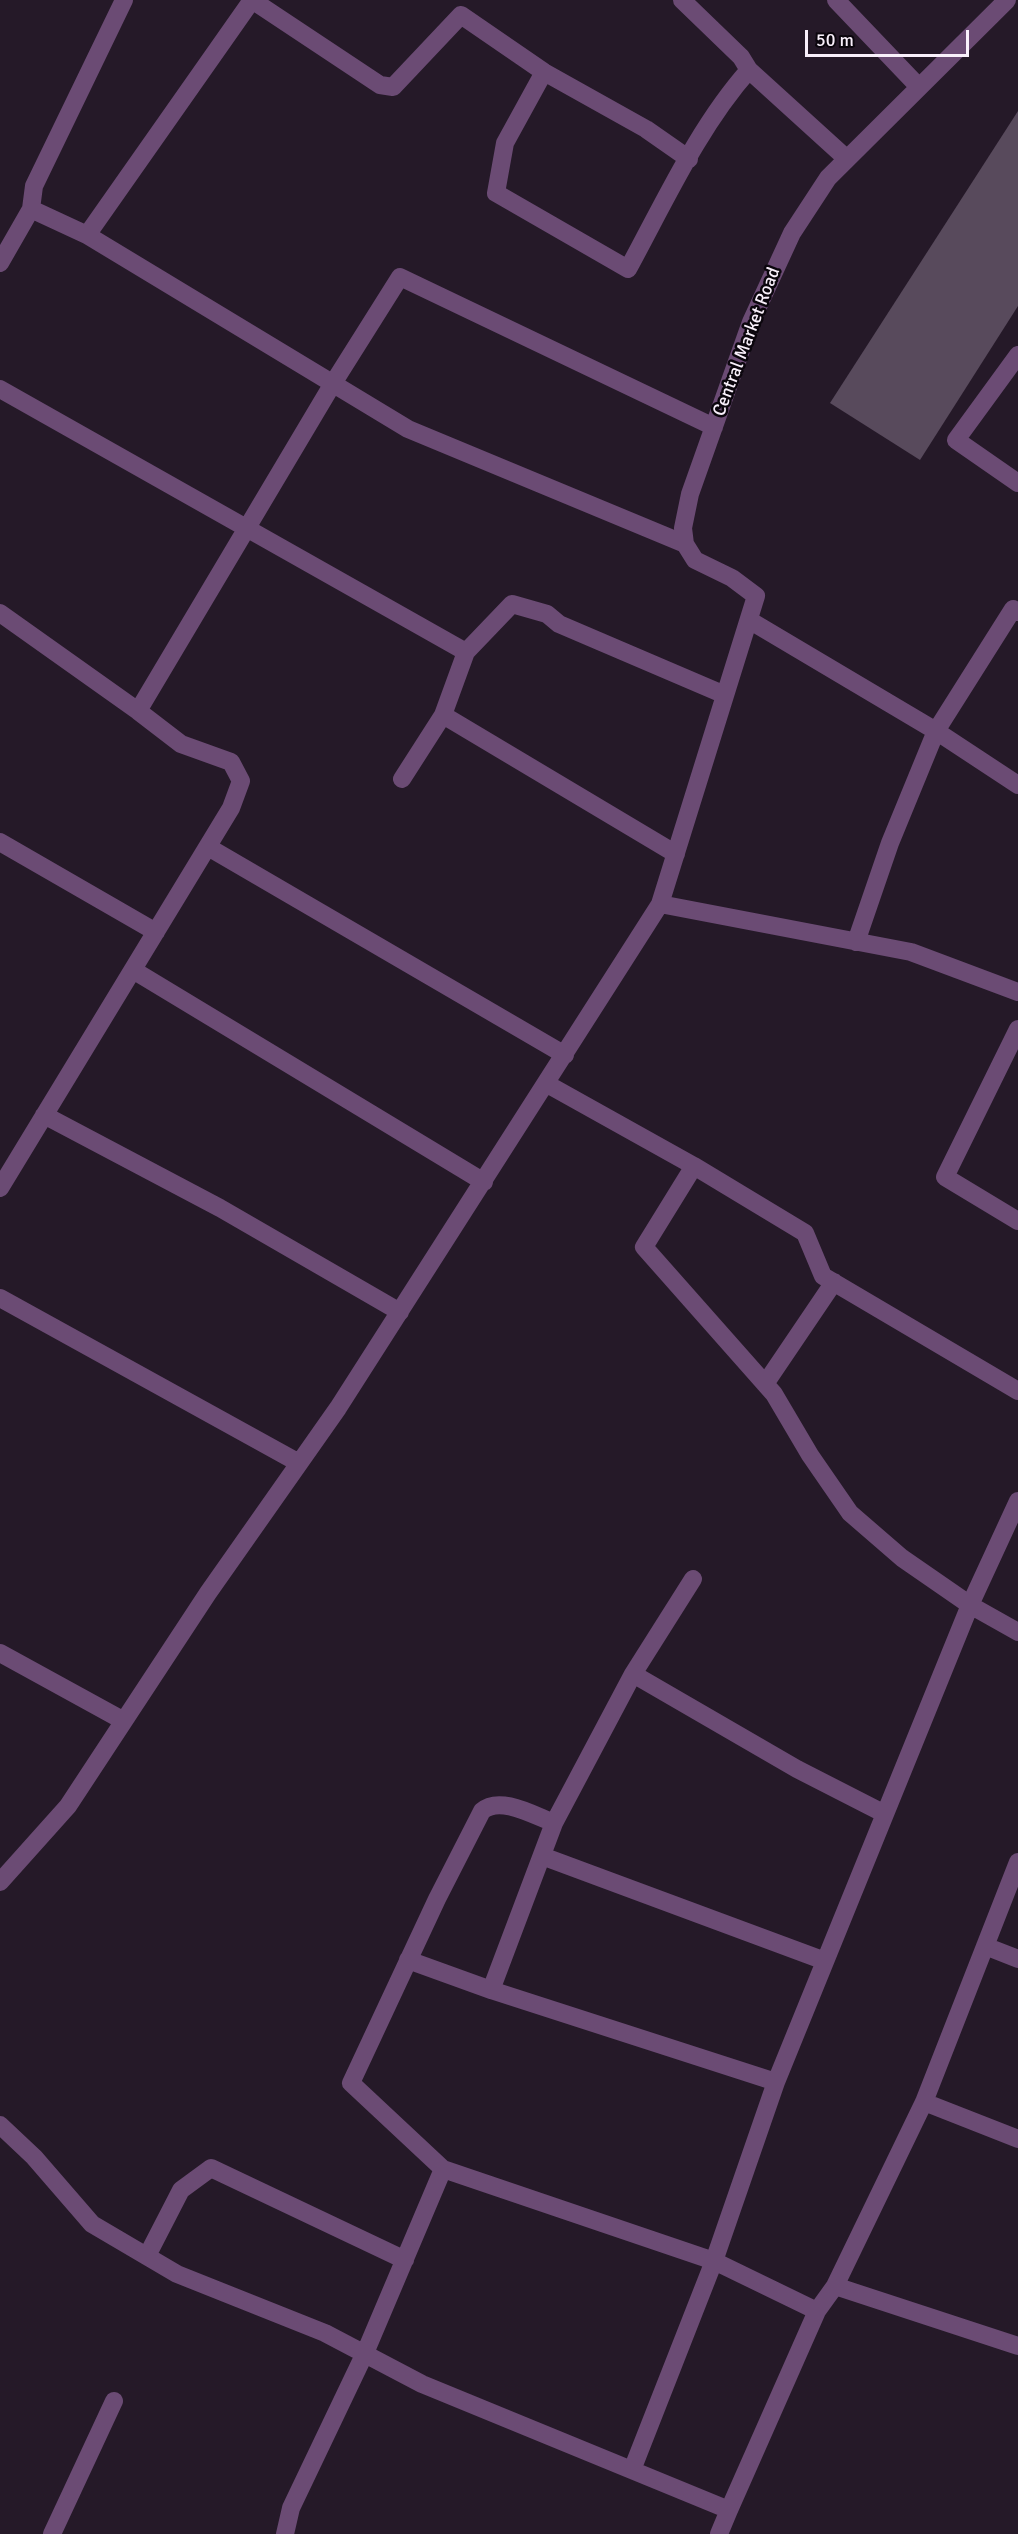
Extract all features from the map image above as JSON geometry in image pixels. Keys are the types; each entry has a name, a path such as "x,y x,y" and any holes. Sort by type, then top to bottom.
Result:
{"street":[{"path":"0,263 31,209 34,186 124,0"},
{"path":"87,235 252,0 380,85 393,87 461,15 544,72 646,129 688,159"},
{"path":"682,0 741,57 748,70 847,159"},
{"path":"836,0 919,87"},
{"name":"Central Market Road","path":"686,544 683,528 690,494 751,322 792,232 828,178 1007,0"},
{"path":"544,72 505,143 496,193 628,269 688,159 731,90 748,70"},
{"path":"0,1881 68,1806 208,1593 299,1463 399,1312 566,1055 660,904 756,596 732,578 695,560 686,544 408,429 87,235 31,209"},
{"path":"138,711 332,385 400,277 714,427"},
{"path":"1018,355 956,440 1018,483"},
{"path":"0,389 466,652"},
{"path":"402,779 443,715 466,652 512,604 547,614 559,624 725,695"},
{"path":"856,942 890,843 936,731 1013,609 1018,612"},
{"path":"0,613 181,744 231,762 241,781 231,808 208,847 0,1188"},
{"path":"749,620 936,731 1018,785"},
{"path":"443,715 676,854"},
{"path":"0,842 156,932"},
{"path":"208,847 566,1055"},
{"path":"660,904 911,952 1018,992"},
{"path":"133,970 484,1182"},
{"path":"1018,1029 945,1177 1018,1221"},
{"path":"547,1084 694,1166 806,1233 823,1276 1018,1391"},
{"path":"45,1115 220,1208 399,1312"},
{"path":"694,1166 644,1246 774,1394 810,1455 850,1513 902,1558 970,1605 1018,1632"},
{"path":"765,1384 834,1282"},
{"path":"0,1298 299,1463"},
{"path":"632,2470 714,2261 776,2082 970,1605 1018,1501"},
{"path":"491,1990 554,1823 633,1674 693,1579"},
{"path":"0,1653 124,1721"},
{"path":"633,1674 797,1769 885,1814"},
{"path":"554,1823 502,1805 488,1805 482,1811 462,1846 351,2083 443,2169 714,2261 817,2311"},
{"path":"542,1856 825,1961"},
{"path":"719,2534 817,2311 835,2286 924,2102 1018,1862"},
{"path":"985,1946 1018,1959"},
{"path":"408,1960 491,1990 776,2082"},
{"path":"924,2102 1018,2139"},
{"path":"0,2125 34,2157 92,2224 177,2274 325,2333 422,2384 729,2510"},
{"path":"147,2256 181,2190 211,2168 405,2260"},
{"path":"285,2534 291,2508 365,2353 443,2169"},
{"path":"835,2286 1018,2346"},
{"path":"52,2534 114,2401"}],"building":[{"path":"1018,111 1018,306 920,460 830,403"}]}
